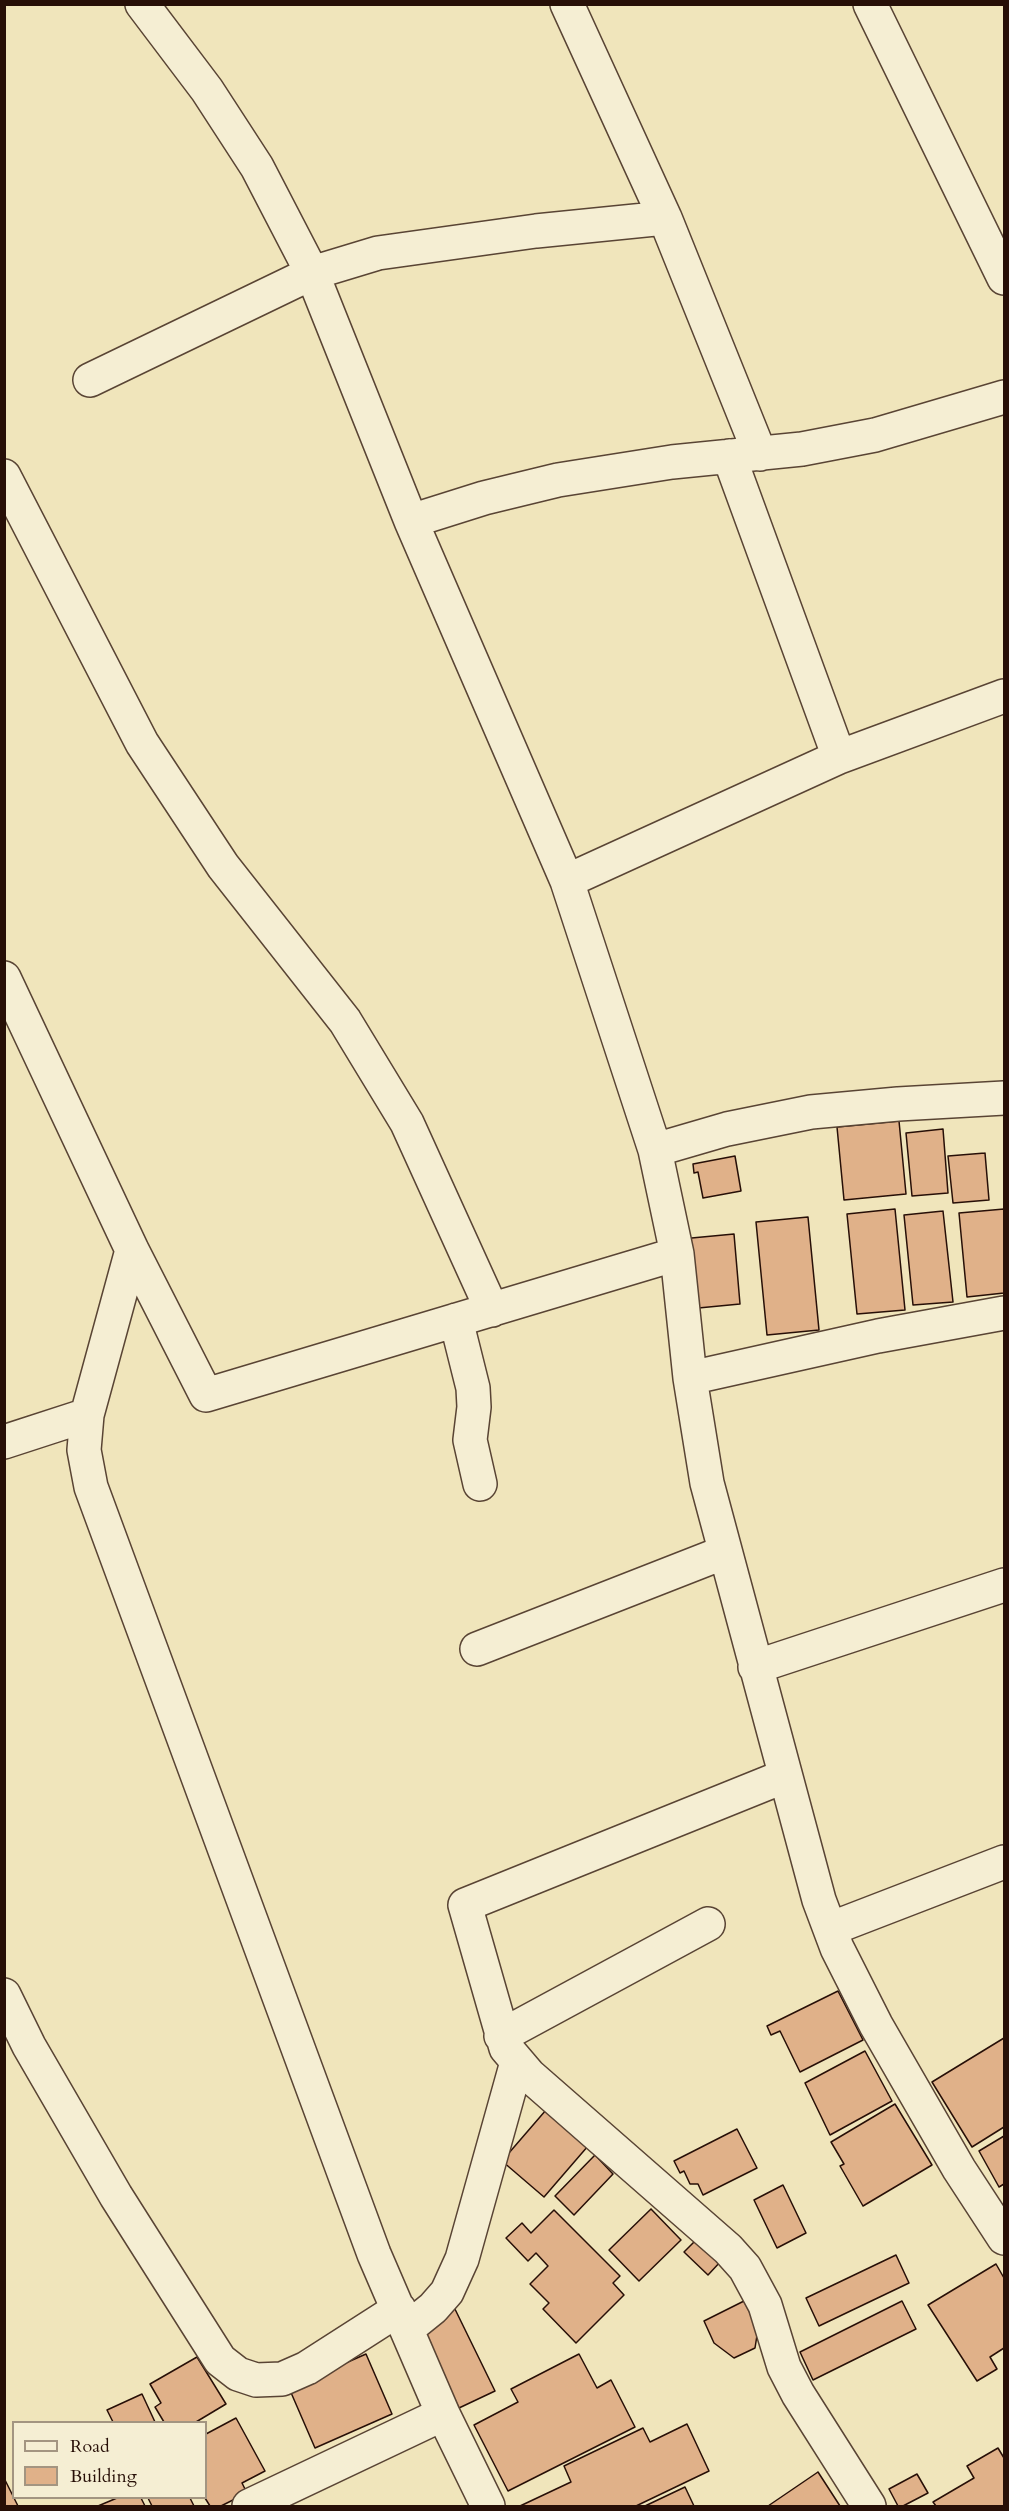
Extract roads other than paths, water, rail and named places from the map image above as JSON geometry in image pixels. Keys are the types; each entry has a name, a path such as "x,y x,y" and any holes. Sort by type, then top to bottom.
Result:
{"street":[{"path":"142,4 207,90 251,157 312,273 411,521 567,881 655,1150 677,1254 690,1378 707,1483 819,1900 837,1948 876,2025 959,2169 1005,2238"},
{"path":"567,4 665,218 745,455 839,757"},
{"path":"871,5 998,243 1005,278"},
{"path":"90,380 312,273 378,253 438,243 665,218"},
{"path":"411,521 484,498 558,480 875,435 1005,397"},
{"path":"4,476 142,743 224,866 345,1021 407,1123 492,1310"},
{"path":"567,881 839,757 1005,696"},
{"path":"4,978 132,1250 206,1395 677,1254"},
{"path":"655,1150 727,1129 811,1113 898,1104 1005,1098"},
{"path":"132,1250 87,1415 84,1450 91,1486 374,2254 443,2414 488,2506"},
{"path":"690,1378 878,1336 1005,1313"},
{"path":"456,1320 473,1388 474,1407 470,1440 480,1484"},
{"path":"4,1442 87,1415"},
{"path":"477,1649 725,1552"},
{"path":"755,1667 1005,1584"},
{"path":"4,1995 29,2046 110,2186 220,2360 238,2374 256,2380 282,2379 403,2319 433,2308 447,2292 462,2259 509,2049 465,1905 785,1776"},
{"path":"830,1929 1005,1862"},
{"path":"509,2049 708,1924"},
{"path":"509,2049 728,2249 745,2268 765,2305 775,2344 798,2394 869,2506"},
{"path":"249,2506 443,2414"}]}
